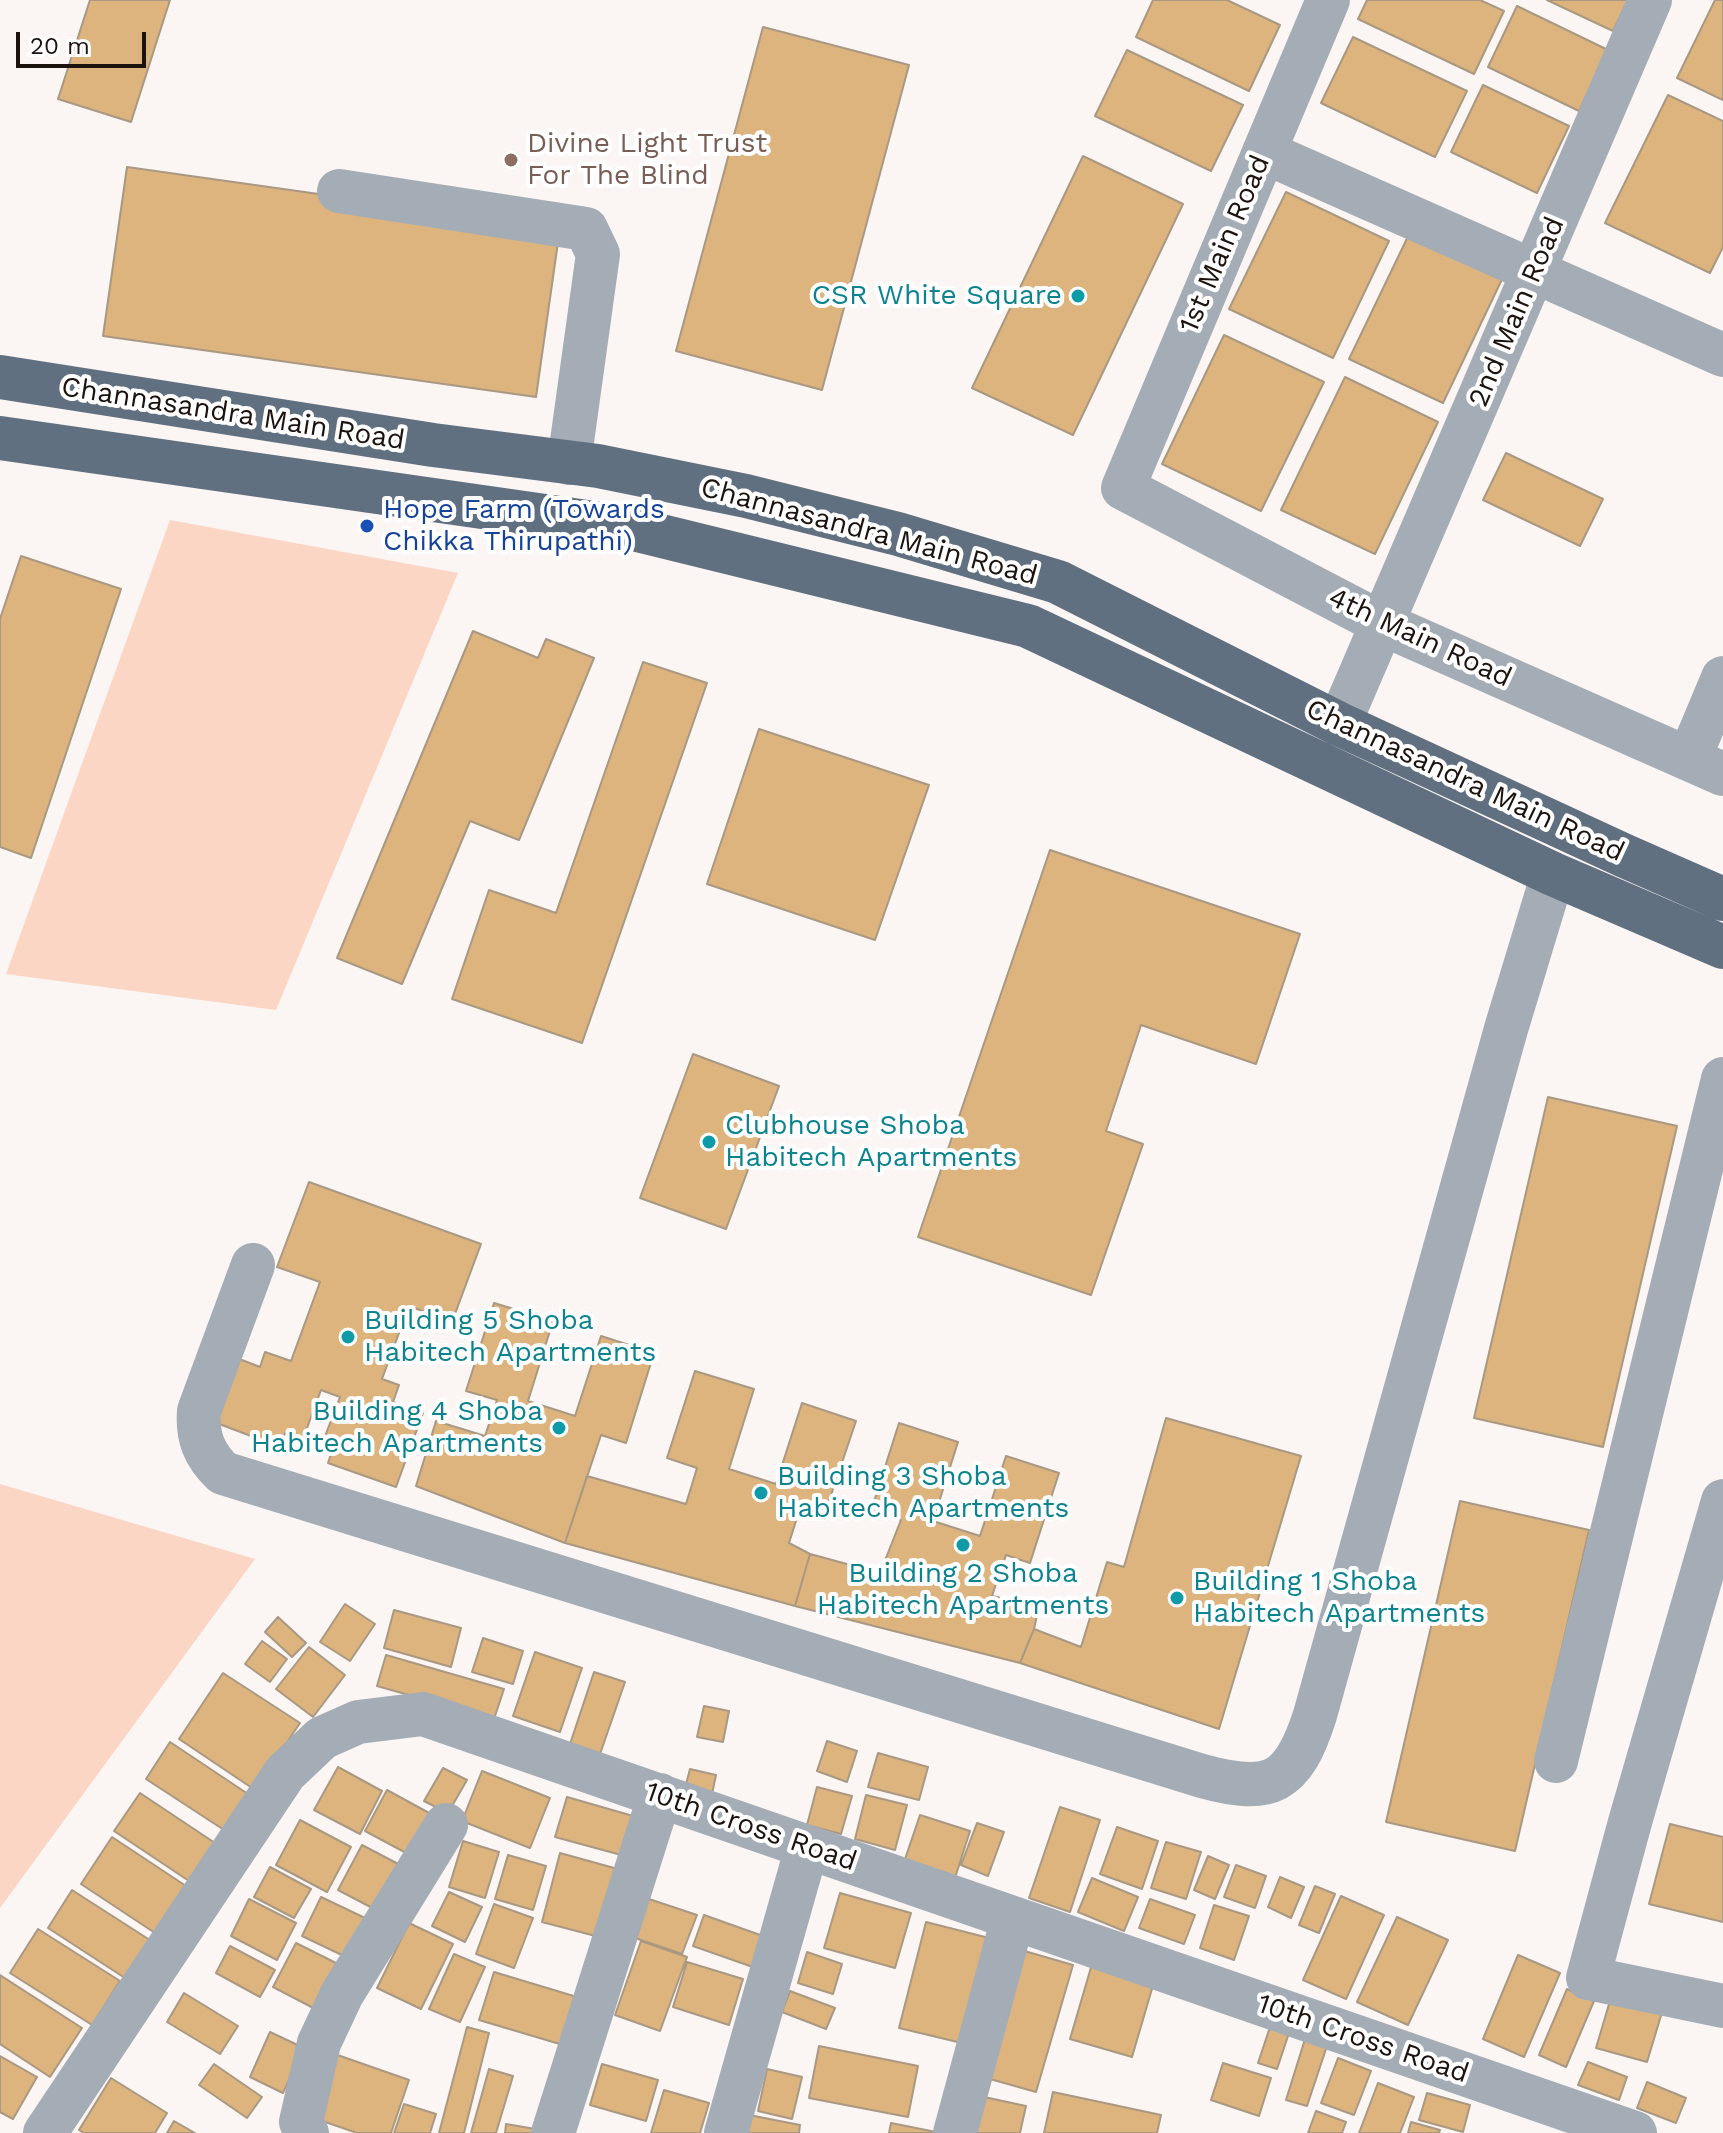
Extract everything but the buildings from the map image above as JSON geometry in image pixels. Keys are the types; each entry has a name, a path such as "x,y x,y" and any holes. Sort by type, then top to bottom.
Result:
{"main road":[{"name":"Channasandra Main Road","path":"0,377 433,445 569,463 761,500 898,534 1058,582 1339,724 1723,899"},
{"name":"Channasandra Main Road","path":"0,439 629,528 1028,626 1553,874 1723,947"},
{"path":"1028,626 1058,582"}],"street":[{"name":"1st Main Road","path":"1123,488 1328,0"},
{"name":"2nd Main Road","path":"1339,724 1650,0"},
{"path":"1264,152 1723,355"},
{"path":"339,191 586,229 598,254 569,463"},
{"name":"4th Main Road","path":"1123,488 1378,635 1706,766"},
{"path":"1706,766 1723,678"},
{"path":"253,1265 199,1411 202,1446 223,1473 1202,1776 1247,1786 1273,1780 1301,1754 1315,1715 1506,1029 1553,874"},
{"path":"1556,1761 1723,1079"},
{"path":"1723,1501 1588,1978 1723,2006"},
{"name":"10th Cross Road","path":"45,2133 285,1773 322,1738 358,1722 423,1714 1635,2133"},
{"path":"553,2133 660,1795"},
{"path":"307,2133 301,2122 319,2043 342,1994 446,1825"},
{"path":"726,2133 807,1847"},
{"path":"955,2133 1013,1918"}],"shaded area":[{"path":"170,520 458,573 276,1010 6,974"},
{"path":"0,1484 255,1559 0,1908"}],"place":[{"name":"Divine Light Trust For The Blind","path":"511,160"},
{"name":"CSR White Square","path":"1078,296"},
{"name":"Hope Farm (Towards Chikka Thirupathi)","path":"367,526"},
{"name":"Clubhouse Shoba Habitech Apartments","path":"709,1142"},
{"name":"Building 5 Shoba Habitech Apartments","path":"348,1337"},
{"name":"Building 4 Shoba Habitech Apartments","path":"559,1428"},
{"name":"Building 3 Shoba Habitech Apartments","path":"761,1493"},
{"name":"Building 2 Shoba Habitech Apartments","path":"963,1545"},
{"name":"Building 1 Shoba Habitech Apartments","path":"1177,1598"}]}
